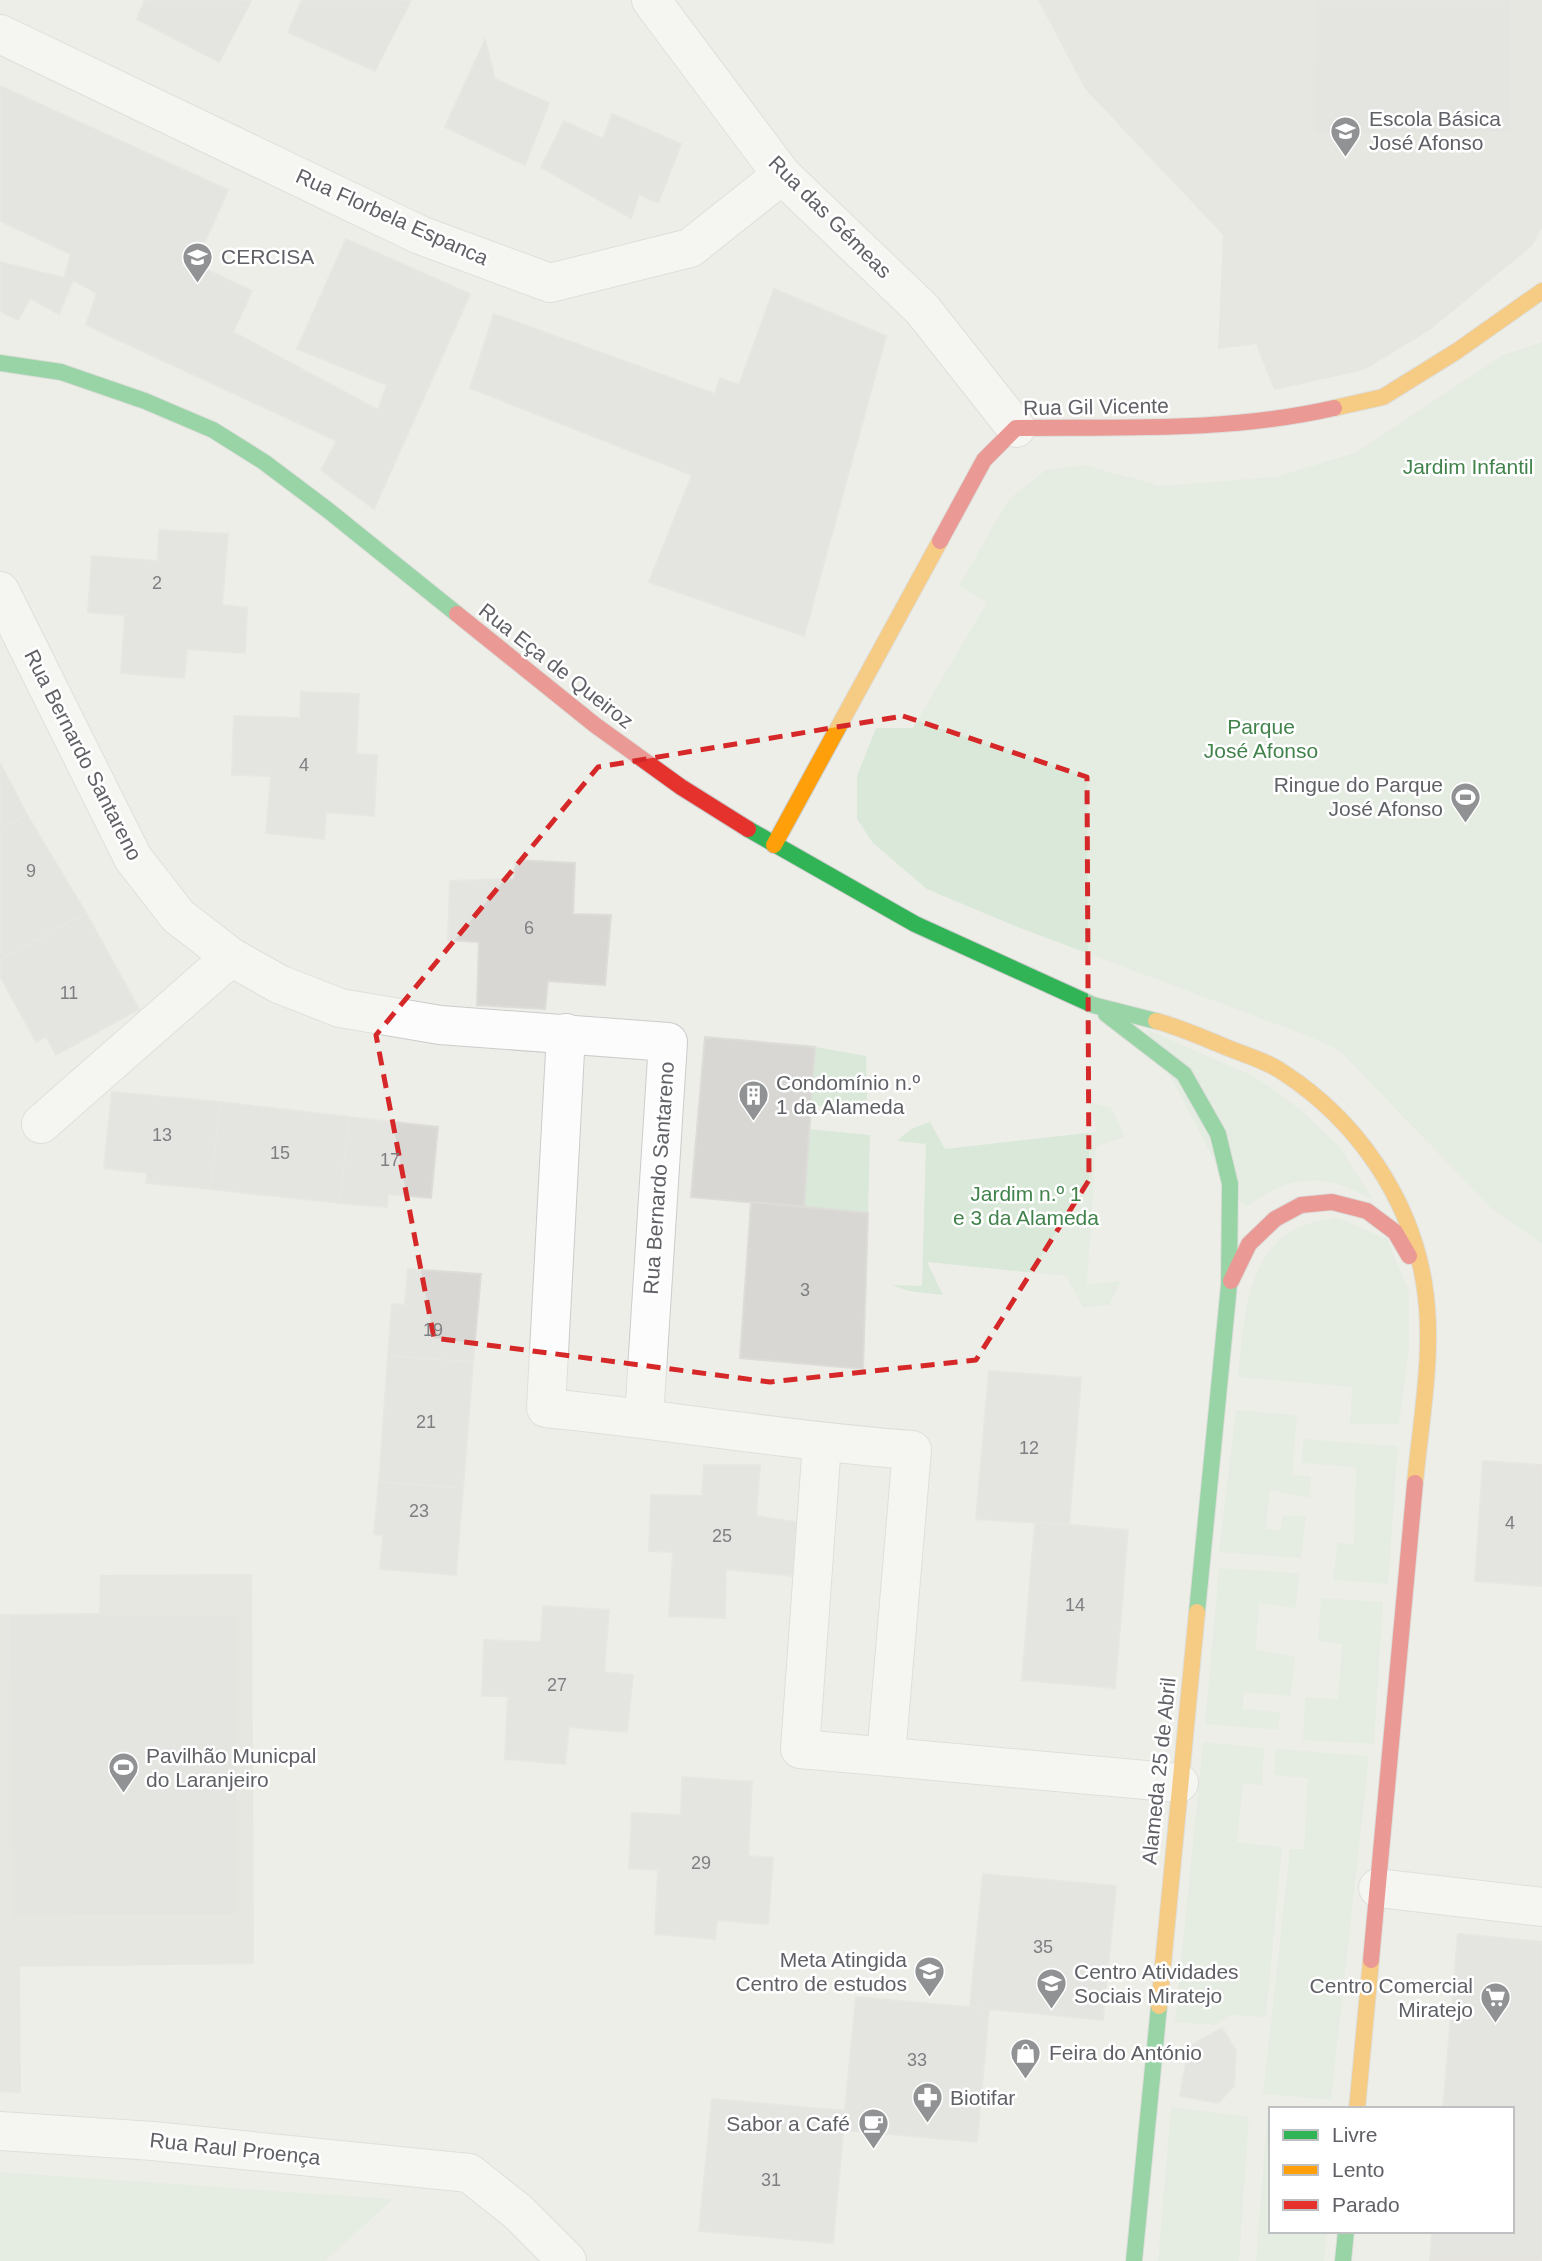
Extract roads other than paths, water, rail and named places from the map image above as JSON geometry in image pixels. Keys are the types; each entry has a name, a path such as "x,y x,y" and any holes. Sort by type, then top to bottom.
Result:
{"main road":[{"name":"Rua Gil Vicente","path":"774,845 984,460 1016,428 1201,426 1292,418 1383,397 1457,351 1542,291"},
{"name":"Rua Eça de Queiroz","path":"0,363 61,372 145,401 213,430 264,462 329,511 595,726 681,787 774,845 915,924 1093,1005"},
{"name":"Alameda 25 de Abril","path":"1093,1005 1176,1026 1282,1071 1332,1109 1369,1152 1405,1215 1424,1282 1428,1340 1357,2107"},
{"name":"Alameda 25 de Abril","path":"1093,1005 1184,1074 1218,1134 1230,1184 1229,1285 1134,2261"},
{"name":"Alameda 25 de Abril","path":"1229,1285 1249,1244 1275,1219 1301,1205 1332,1202 1367,1211 1395,1232 1424,1282"},
{"path":"1343,2261 1346,2233"}],"street":[{"name":"Rua das Gémeas","path":"651,0 782,174 922,309 1016,428"},
{"name":"Rua Florbela Espanca","path":"0,34 420,235 550,283 690,248 782,174"},
{"name":"Rua Bernardo Santareno","path":"0,591 133,858 177,916 231,957 279,984 340,1008 440,1025 668,1042 644,1417"},
{"path":"41,1124 231,957"},
{"path":"566,1033 546,1408 644,1417 822,1443 912,1450 886,1756"},
{"path":"822,1443 800,1749 1179,1783"},
{"path":"1378,1888 1542,1907"},
{"name":"Rua Raul Proença","path":"0,2132 153,2141 469,2173 517,2211 567,2261"}],"place":[{"name":"Escola Básica José Afonso","path":"1346,158"},
{"name":"CERCISA","path":"198,284"},
{"name":"Ringue do Parque José Afonso","path":"1466,824"},
{"name":"Condomínio n.º 1 da Alameda","path":"753,1122"},
{"name":"Pavilhão Municpal do Laranjeiro","path":"123,1795"},
{"name":"Meta Atingida Centro de estudos","path":"930,1999"},
{"name":"Centro Atividades Sociais Miratejo","path":"1051,2011"},
{"name":"Centro Comercial Miratejo","path":"1496,2025"},
{"name":"Feira do António","path":"1026,2080"},
{"name":"Biotifar","path":"927,2125"},
{"name":"Sabor a Café","path":"873,2151"}],"park label":[{"name":"Jardim Infantil","path":"1468,467"},
{"name":"Parque José Afonso","path":"1261,739"},
{"name":"Jardim n.º 1 e 3 da Alameda","path":"1026,1206"}]}
